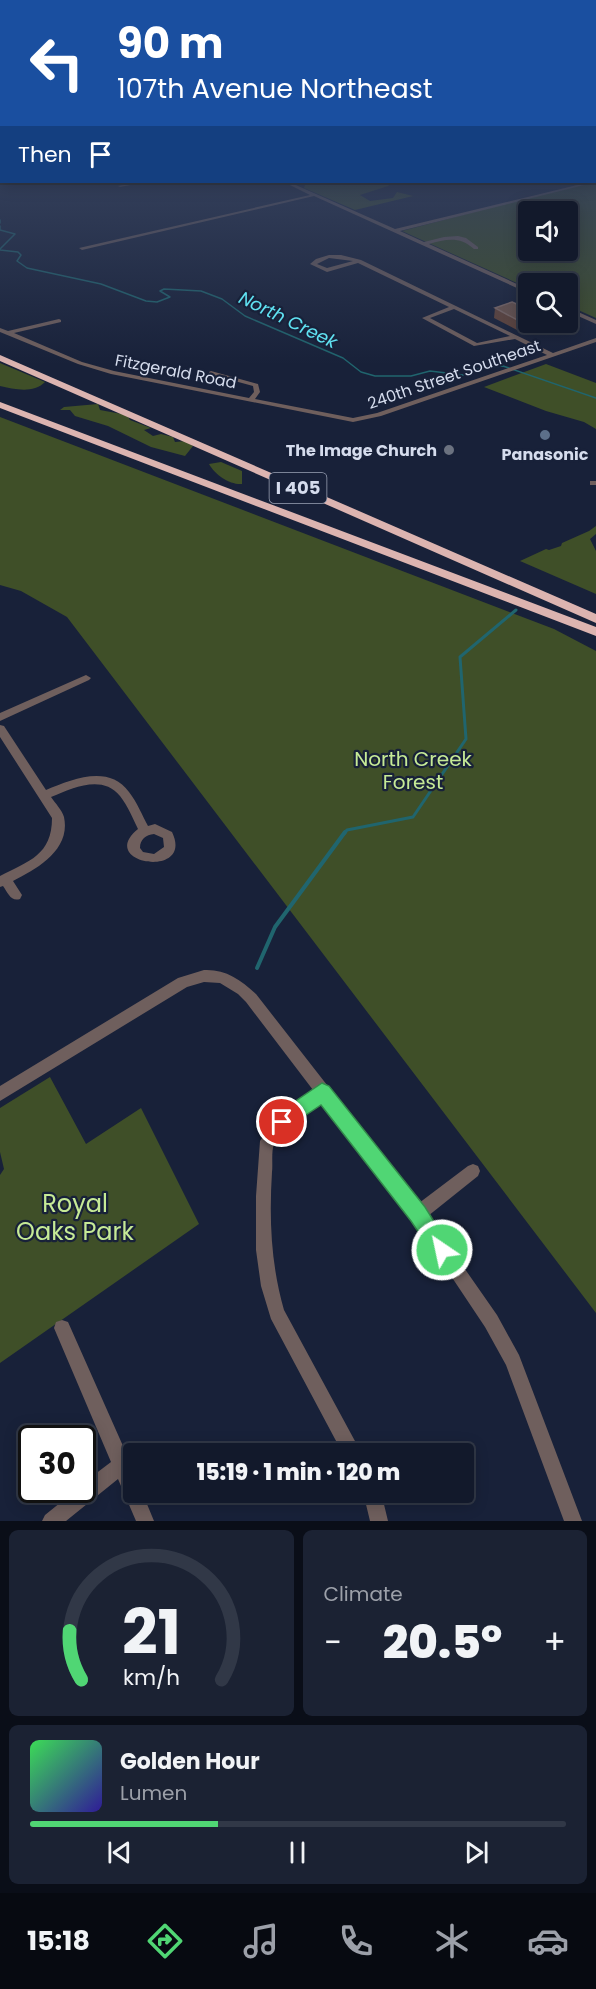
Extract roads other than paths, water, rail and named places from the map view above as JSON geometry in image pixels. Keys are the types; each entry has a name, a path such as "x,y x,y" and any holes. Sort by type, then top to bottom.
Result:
{"highway":[{"name":"I 405","path":"0,354 596,619"},
{"name":"I 405","path":"0,403 596,627"},
{"name":"I 405","path":"0,403 596,632"},
{"name":"I 405","path":"391,526 596,612"}],"street":[{"path":"82,248 192,223"},
{"path":"376,223 518,286"},
{"path":"394,231 427,223"},
{"path":"424,244 453,236 472,243 476,248"},
{"path":"359,261 327,270 313,264 319,259 346,257 359,261 374,266 553,355"},
{"path":"455,307 425,318 471,344 480,346 516,337"},
{"path":"578,314 596,322"},
{"path":"8,333 59,321"},
{"name":"Fitzgerald Road","path":"0,330 98,369 353,420"},
{"name":"240th Street Southeast","path":"353,420 379,415 596,340"},
{"path":"211,373 256,386 257,392 251,399"},
{"path":"0,717 86,678"},
{"path":"0,729 58,816 59,829 56,842 49,853 38,862 3,881 16,895"},
{"path":"44,795 84,780 115,785 124,794 145,831"},
{"path":"0,1094 183,982 198,976 226,977 236,982 251,998 418,1214 491,1321 513,1361 573,1521"},
{"path":"322,1092 282,1122 267,1141 263,1196 264,1250 269,1286 277,1313 347,1443"},
{"path":"418,1214 473,1171"},
{"path":"62,1328 145,1521"},
{"path":"51,1521 122,1464"},
{"path":"375,1503 379,1521"}],"waterway":[{"name":"North Creek","path":"0,226 0,230 15,234 0,249"},
{"name":"North Creek","path":"0,250 18,252 21,255 17,261 27,268 101,284 146,301 157,302 170,297 160,291 164,289 201,291 222,299 245,316 343,358 361,372 375,376 411,376 430,371 463,375 480,368 503,366 596,398"},
{"path":"344,834 347,830 413,817 466,739 460,657 516,610"},
{"path":"257,968 275,927 345,832"}],"place":[{"name":"Panasonic","path":"545,435"},
{"name":"The Image Church","path":"449,450"}],"park label":[{"name":"North Creek Forest","path":"413,770"},
{"name":"Royal Oaks Park","path":"75,1218"}]}
